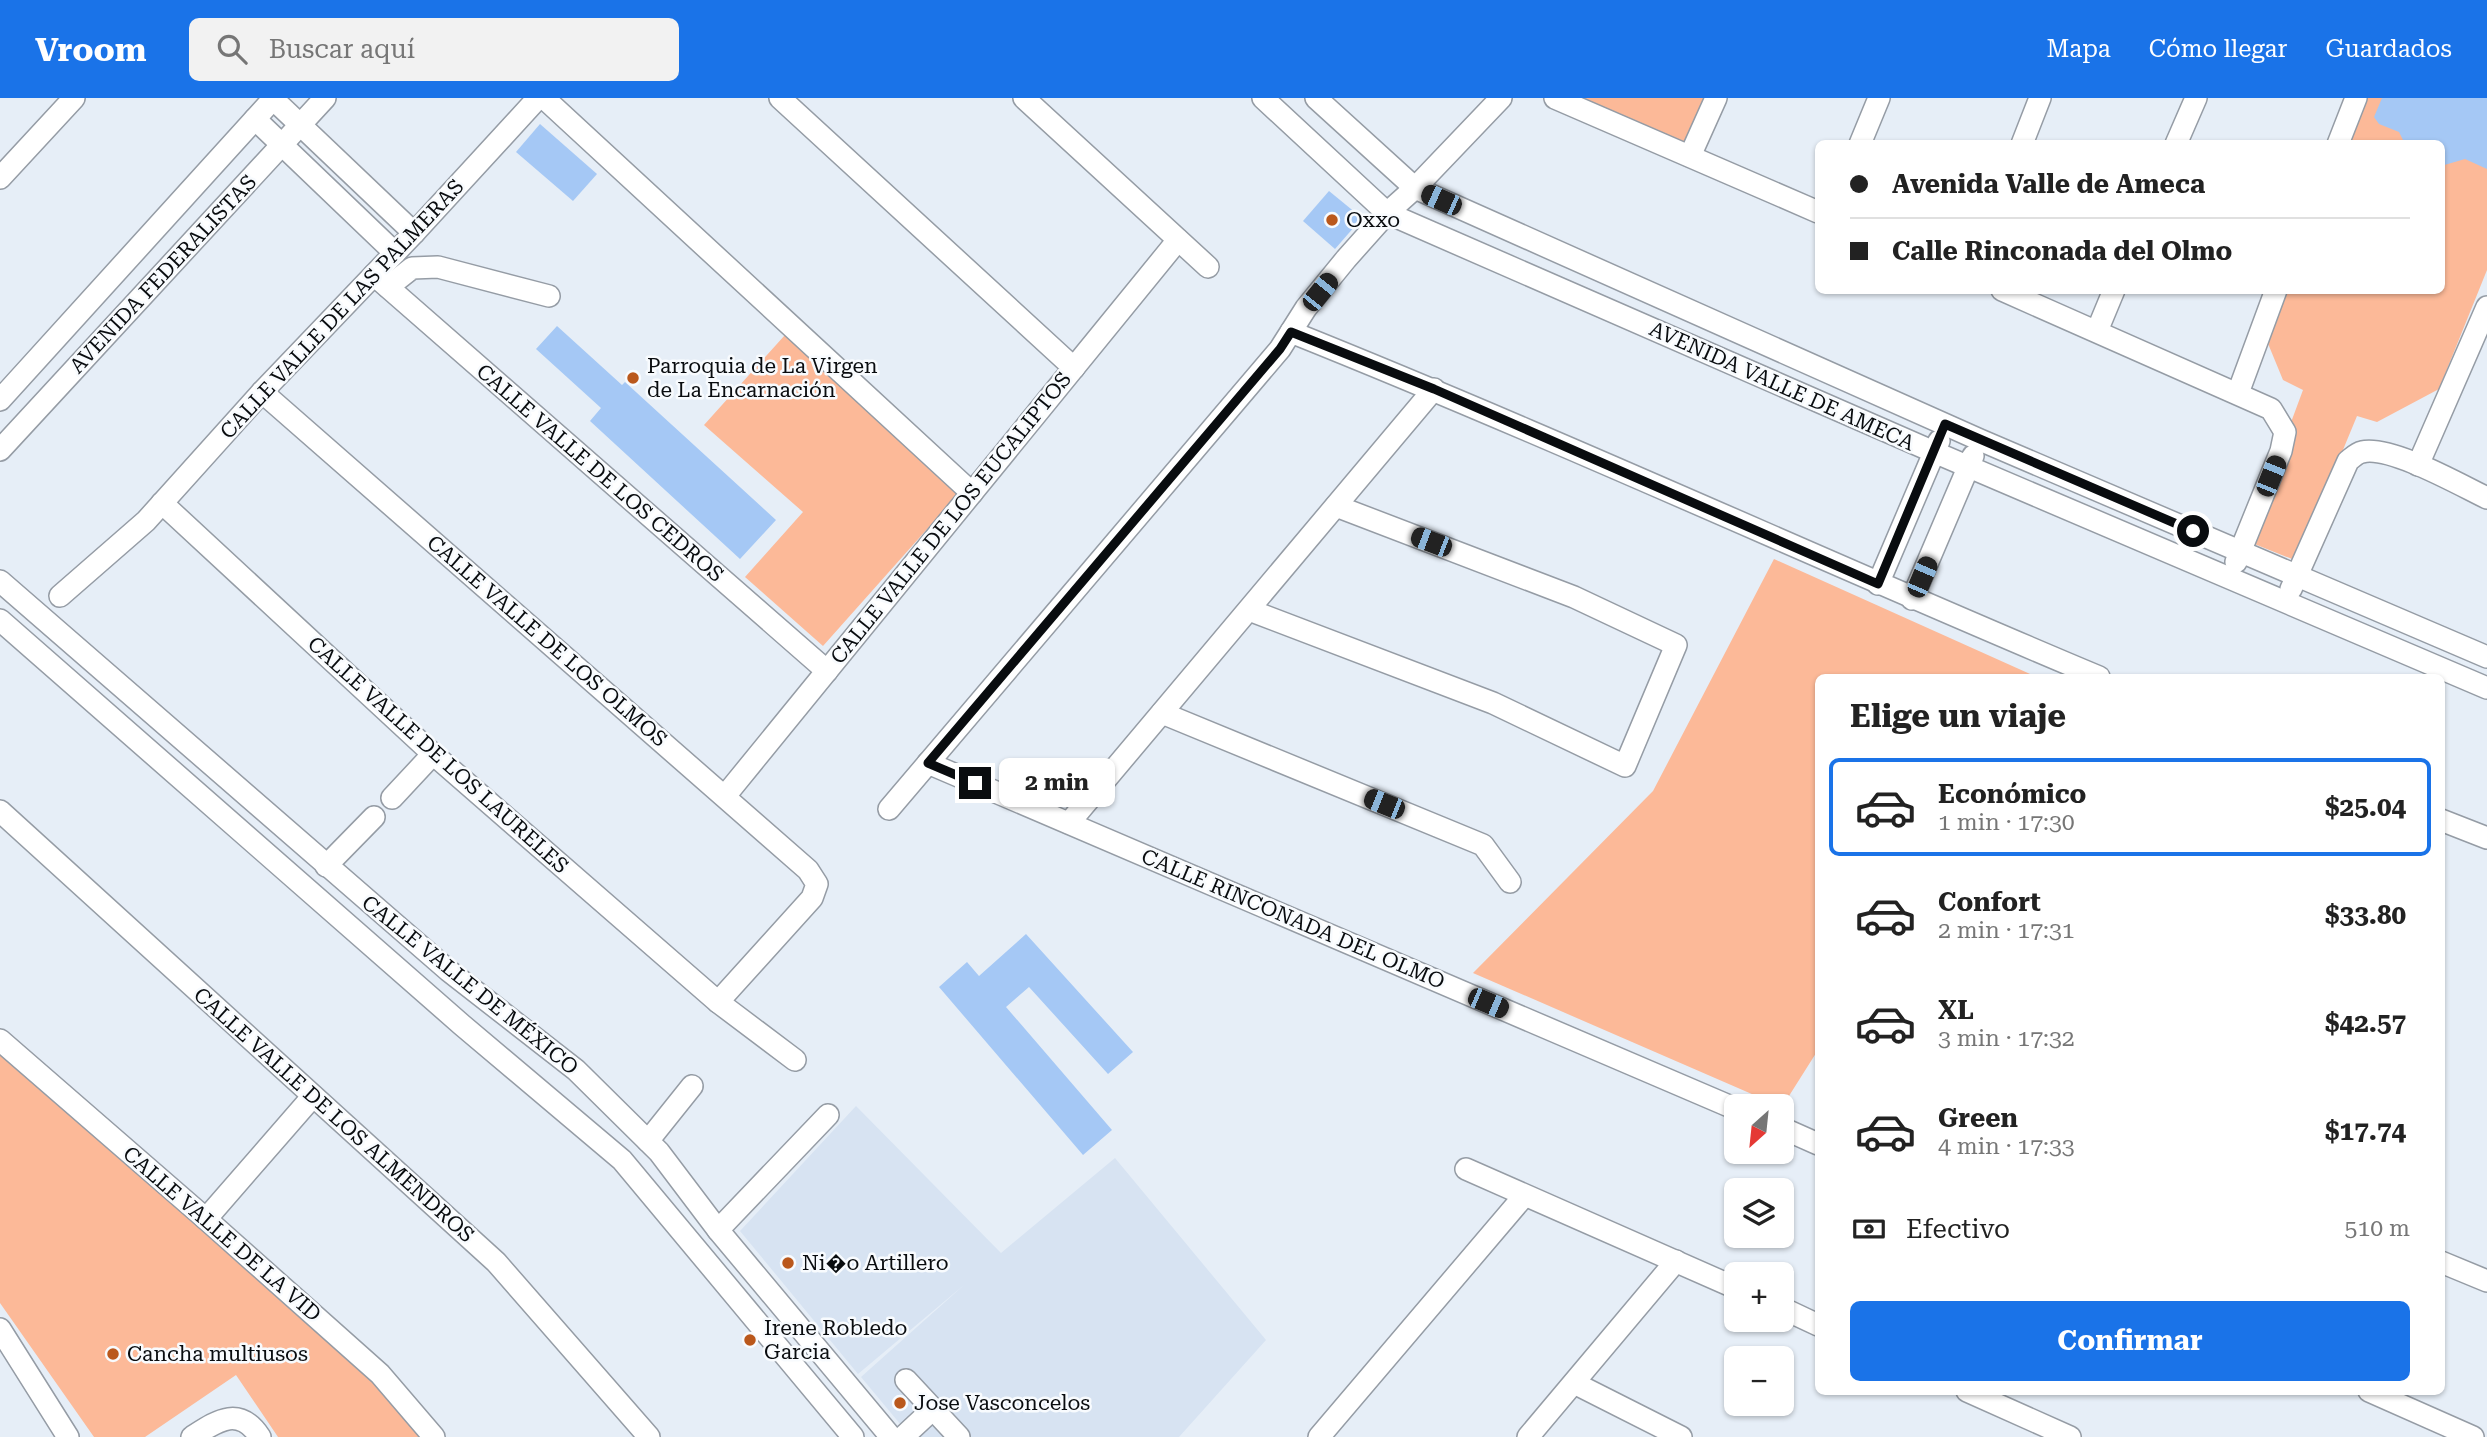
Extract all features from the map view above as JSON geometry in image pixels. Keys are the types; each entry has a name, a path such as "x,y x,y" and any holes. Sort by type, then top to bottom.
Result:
{"street":[{"path":"0,178 72,98"},
{"name":"AVENIDA FEDERALISTAS","path":"0,400 274,98"},
{"path":"274,98 414,233"},
{"name":"AVENIDA FEDERALISTAS","path":"0,450 326,98"},
{"name":"CALLE VALLE DE LAS PALMERAS","path":"60,596 146,521 262,392 381,281 395,253 538,98"},
{"path":"544,98 972,493"},
{"path":"780,98 1074,368"},
{"path":"1024,98 1208,267"},
{"name":"AVENIDA VALLE DE AMECA","path":"1263,98 1387,213 1968,467 2487,688"},
{"name":"AVENIDA VALLE DE AMECA","path":"1316,98 1415,188 1980,440 2487,657"},
{"path":"889,809 1280,349 1306,308 1387,213 1415,188 1501,98"},
{"path":"1555,98 1815,211"},
{"path":"1690,156 1716,98"},
{"path":"1862,140 1879,98"},
{"path":"2024,140 2040,98"},
{"path":"2178,140 2196,98"},
{"path":"2339,140 2357,98"},
{"path":"255,119 395,253"},
{"name":"CALLE VALLE DE LOS EUCALIPTOS","path":"725,796 1178,240"},
{"path":"381,281 412,268 438,267 548,296"},
{"name":"CALLE VALLE DE LOS CEDROS","path":"381,281 827,671"},
{"path":"2011,294 2270,409 2285,432 2281,451 2230,579"},
{"path":"2097,331 2112,294"},
{"path":"2238,393 2275,294"},
{"path":"2418,465 2487,307"},
{"path":"1291,332 1434,389 1912,599 2092,674"},
{"path":"1069,823 1434,389"},
{"name":"CALLE VALLE DE LOS OLMOS","path":"262,392 808,870 817,884 812,898 718,1002"},
{"path":"1878,584 1945,424"},
{"path":"1912,599 1980,440"},
{"path":"2285,602 2348,461 2359,452 2390,453 2487,498"},
{"name":"CALLE VALLE DE LOS LAURELES","path":"162,503 433,754 718,1002 795,1060"},
{"path":"1249,610 1493,703 1625,766 1675,645 1574,597 1336,506"},
{"name":"CALLE VALLE DE MÉXICO","path":"0,582 449,971 576,1070 659,1152 718,1230 891,1437"},
{"name":"CALLE VALLE DE MÉXICO","path":"0,620 428,995 622,1160 853,1437"},
{"path":"1162,713 1483,845 1510,882"},
{"path":"392,797 433,754"},
{"name":"CALLE RINCONADA DEL OLMO","path":"928,763 1724,1104"},
{"name":"CALLE VALLE DE LOS ALMENDROS","path":"0,811 496,1262 649,1437"},
{"path":"326,866 374,817"},
{"path":"2445,822 2487,838"},
{"path":"428,995 449,971"},
{"name":"CALLE VALLE DE LA VID","path":"0,1040 380,1374 433,1437"},
{"path":"648,1141 692,1086"},
{"path":"206,1219 313,1096"},
{"path":"718,1230 828,1115"},
{"path":"1794,1133 1815,1143"},
{"path":"1466,1169 1724,1283"},
{"path":"1319,1437 1524,1196"},
{"path":"1528,1437 1676,1261"},
{"path":"2445,1264 2487,1281"},
{"path":"1794,1314 1815,1324"},
{"path":"0,1329 64,1435"},
{"path":"906,1380 958,1437"},
{"path":"1574,1383 1681,1437"},
{"path":"1976,1395 2070,1437"},
{"path":"2378,1395 2473,1437"},
{"path":"903,1437 933,1409"},
{"path":"192,1437 219,1420 239,1418 255,1429 260,1437"}],"shaded area":[{"path":"1567,98 1712,98 1685,149"},
{"path":"2363,98 2487,98 2487,270 2439,389 2377,422 2357,416 2297,561 2247,541 2303,390 2283,380 2262,329 2278,294 2445,294 2445,140 2344,140"},
{"path":"785,335 961,491 823,646 745,577 803,512 704,425"},
{"path":"1774,559 2030,674 1815,674 1815,1055 1790,1094 1752,1094 1473,973 1653,791"},
{"path":"0,1050 195,1220 371,1380 422,1437 278,1437 236,1375 145,1437 94,1437 0,1303"},
{"path":"856,1106 1001,1253 1115,1158 1266,1340 1179,1437 911,1437 861,1377 964,1285 858,1374 740,1231"}],"building":[{"path":"2382,98 2487,98 2487,169 2465,159 2445,165 2445,140 2403,140 2399,132 2379,124 2374,117"},
{"path":"540,124 597,174 573,201 516,152"},
{"name":"Oxxo","path":"1329,191 1362,218 1335,249 1303,221"},
{"path":"557,326 622,385 625,382 776,520 740,559 590,421 601,408 536,349"},
{"path":"1026,934 1133,1052 1108,1074 1029,987 1006,1007 1112,1130 1083,1155 939,987 967,962 979,976"}],"place":[{"name":"Oxxo","path":"1332,220"},
{"name":"Parroquia de La Virgen de La Encarnación","path":"633,378"},
{"name":"Ni�o Artillero","path":"788,1263"},
{"name":"Irene Robledo Garcia","path":"750,1340"},
{"name":"Cancha multiusos","path":"113,1354"},
{"name":"Jose Vasconcelos","path":"900,1403"}],"route":[{"path":"975,783 928,763 1280,349 1291,332 1434,389 1878,584 1945,424 2193,531"}]}
